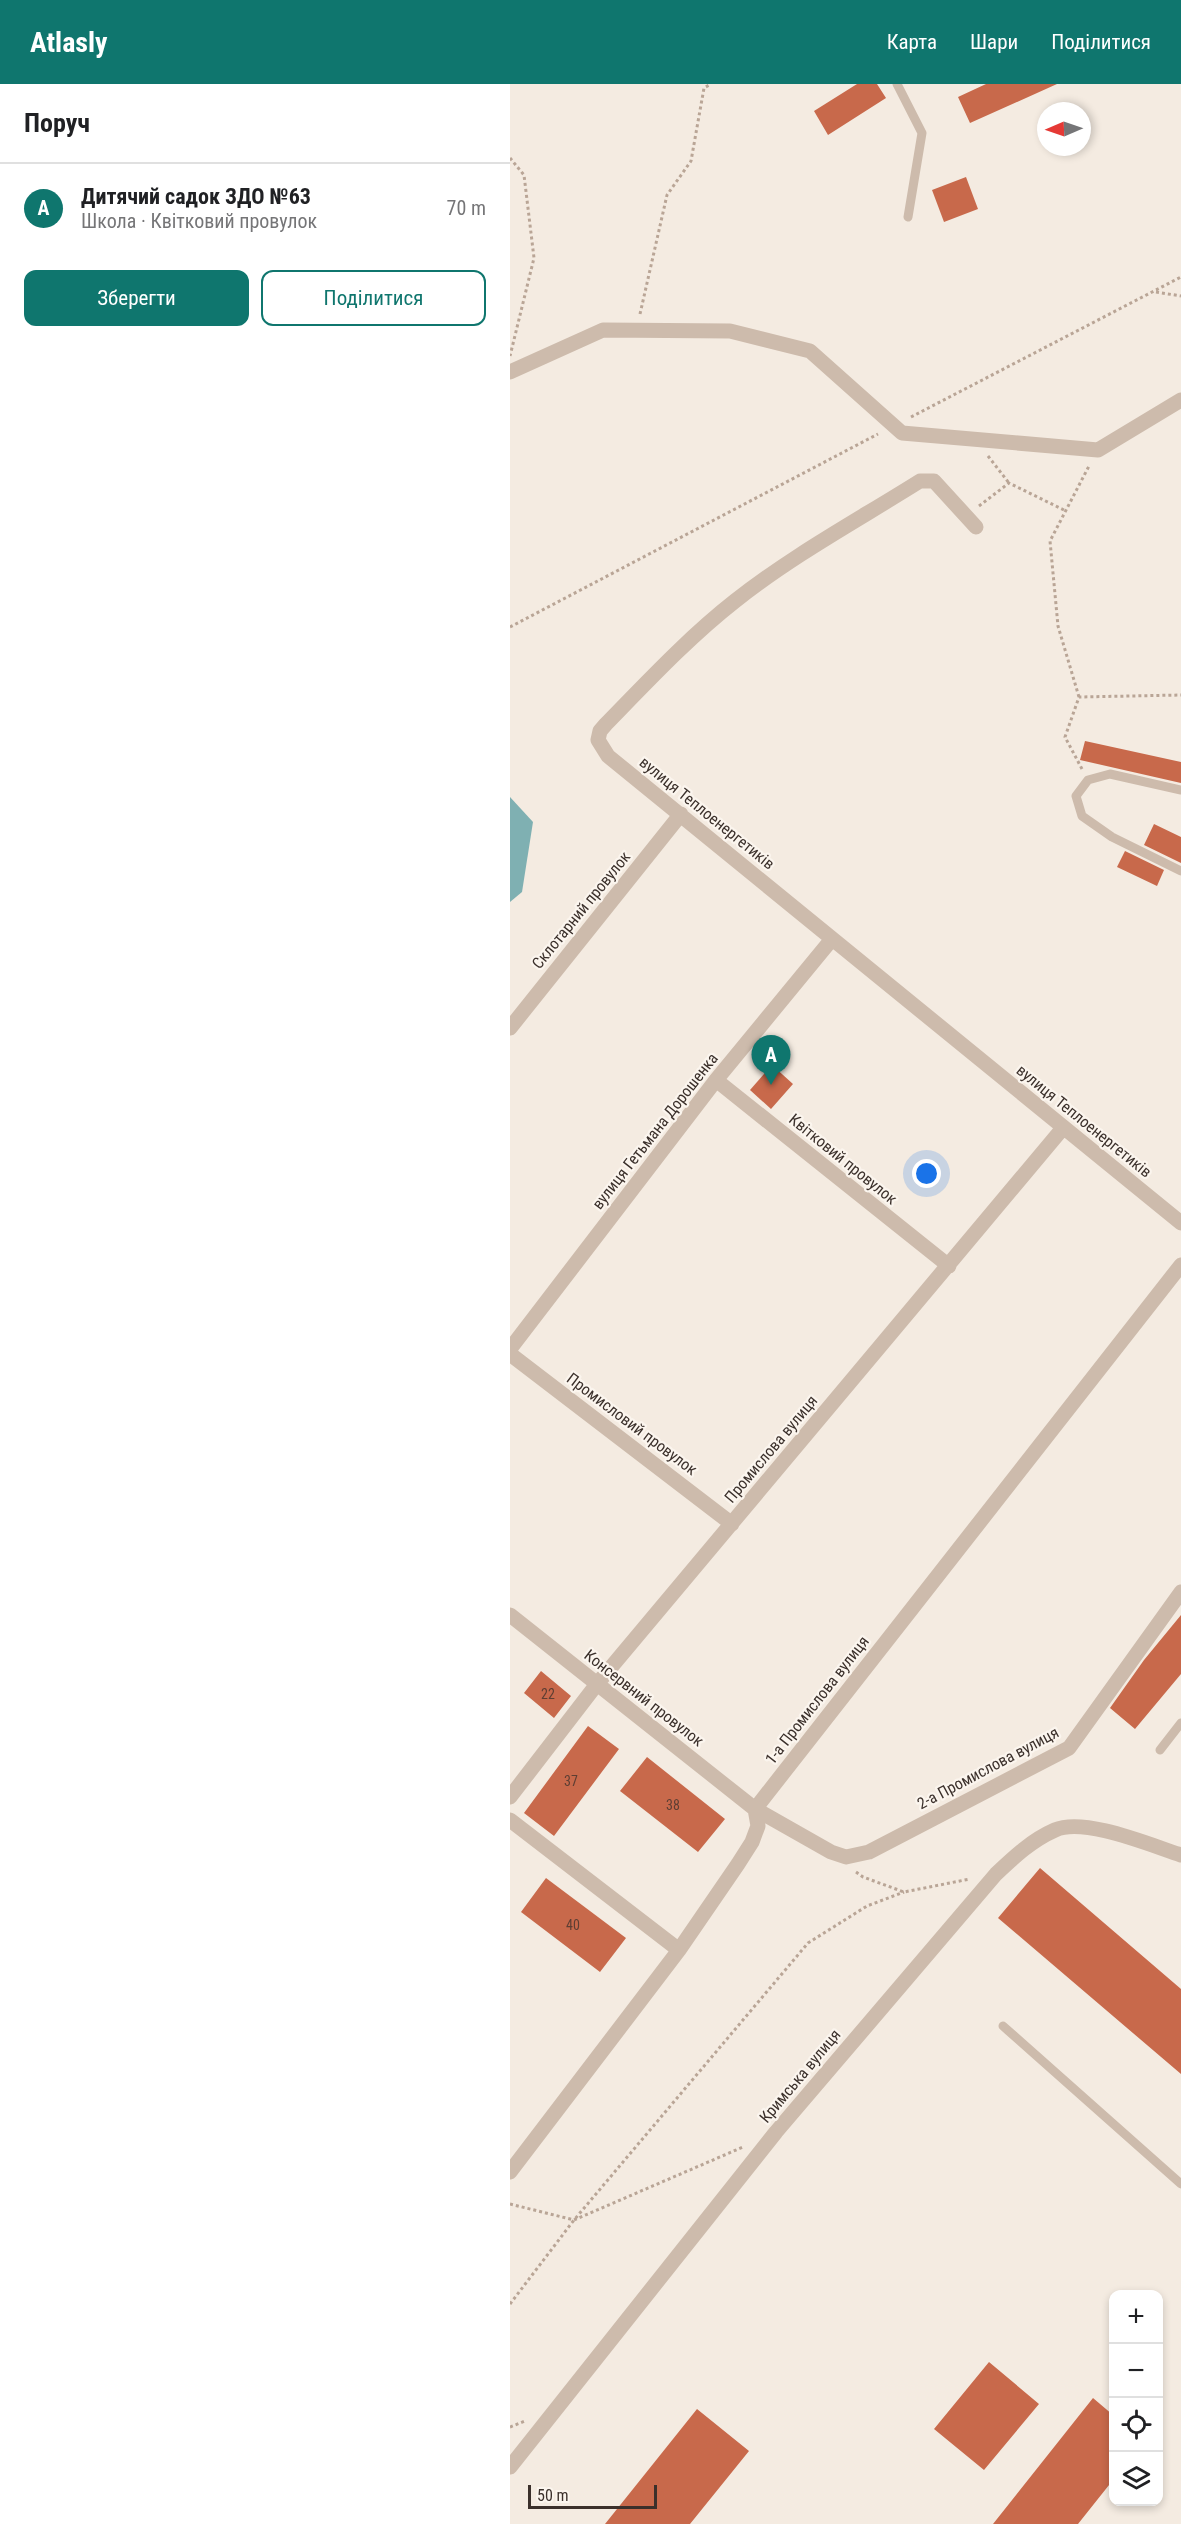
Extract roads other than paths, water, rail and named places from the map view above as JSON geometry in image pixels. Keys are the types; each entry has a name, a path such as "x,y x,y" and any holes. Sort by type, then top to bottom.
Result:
{"street":[{"path":"510,372 603,330 730,331 810,351 902,433 1098,450 1181,400"},
{"name":"вулиця Теплоенергетиків","path":"971,522 934,481 920,481 782,566 734,602 658,670 606,724 600,731 598,740 608,756 1181,1223"},
{"name":"Склотарний провулок","path":"510,1028 681,814"},
{"name":"вулиця Гетьмана Дорошенка","path":"510,1349 716,1080 832,939"},
{"name":"Квітковий провулок","path":"716,1080 949,1266"},
{"name":"Промислова вулиця","path":"510,1797 597,1684 1063,1128"},
{"name":"1-а Промислова вулиця","path":"755,1809 1181,1265"},
{"name":"Промисловий провулок","path":"510,1354 732,1524"},
{"name":"2-а Промислова вулиця","path":"755,1809 831,1852 846,1857 869,1852 1069,1748 1181,1592"},
{"name":"Консервний провулок","path":"510,1615 755,1809"},
{"path":"510,2172 678,1950 752,1842 758,1826 755,1809"},
{"path":"510,1820 678,1950"},
{"name":"Кримська вулиця","path":"510,2467 776,2132 996,1874 1029,1844 1057,1828 1085,1825 1181,1855"}],"lane":[{"path":"897,84 922,133 908,217"},
{"path":"1181,790 1110,774 1088,780 1076,796 1082,816 1112,837 1181,871"},
{"path":"1160,1750 1181,1724"},
{"path":"1003,2026 1181,2184"}],"water":[{"path":"510,797 533,822 522,892 510,902"}],"place":[{"name":"Дитячий садок ЗДО №63","path":"771,1085"}]}
